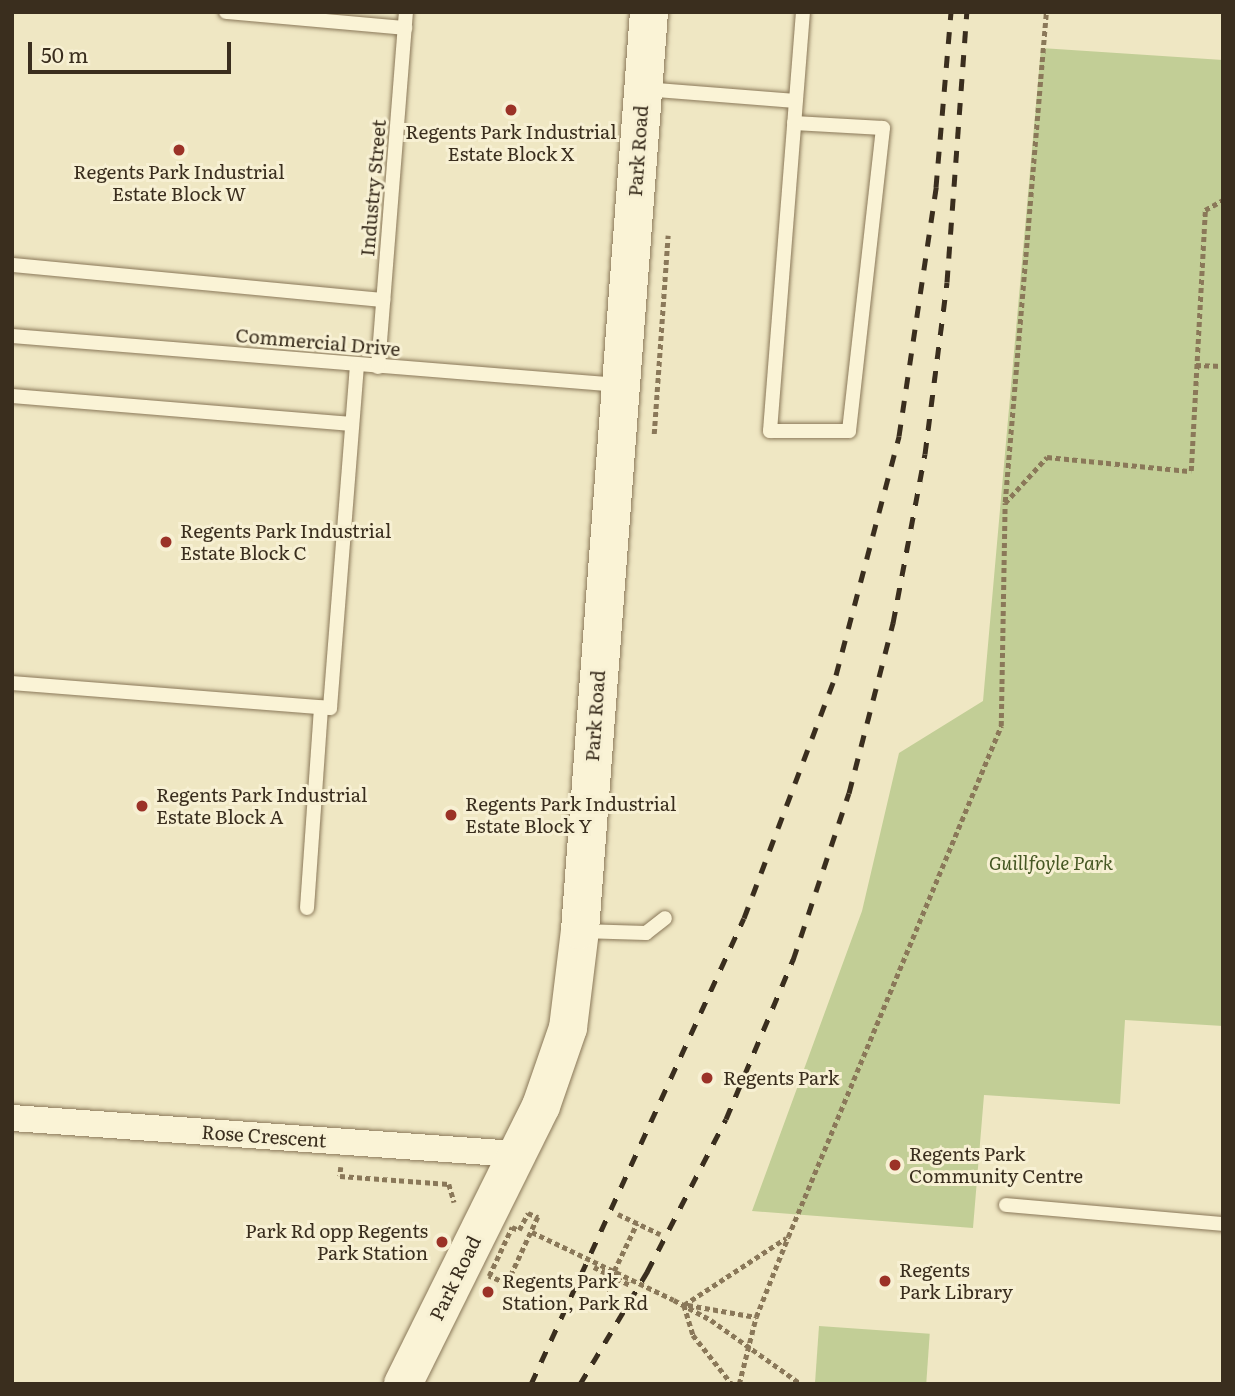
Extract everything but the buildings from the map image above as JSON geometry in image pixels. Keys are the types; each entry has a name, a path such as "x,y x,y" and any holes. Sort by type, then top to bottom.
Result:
{"main road":[{"name":"Park Road","path":"404,1384 556,1069 568,1028 580,930 649,12"}],"street":[{"name":"Rose Crescent","path":"12,1118 516,1154"}],"lane":[{"path":"226,12 405,28"},
{"name":"Industry Street","path":"378,367 406,12"},
{"path":"794,122 883,128 849,431 770,431 794,122 803,12"},
{"path":"643,89 796,101"},
{"path":"12,265 383,300"},
{"name":"Commercial Drive","path":"12,336 620,386"},
{"path":"12,683 330,708 357,365"},
{"path":"12,396 352,424"},
{"path":"307,908 321,707"},
{"path":"580,930 646,933 665,918"},
{"path":"1006,1205 1223,1224"}],"path":[{"path":"739,1384 756,1317 1001,726 1004,503 1046,12"},
{"path":"1004,503 1047,457 1191,471 1205,210 1223,200"},
{"path":"1196,365 1223,366"},
{"path":"342,1142 340,1175 449,1184 456,1198 454,1203"},
{"path":"507,1284 538,1217 528,1213 519,1230 512,1227"},
{"path":"618,1214 660,1234"},
{"path":"605,1290 637,1223"},
{"path":"531,1232 614,1274 684,1305 801,1384"},
{"path":"684,1305 788,1237"},
{"path":"594,1267 614,1274 632,1286"},
{"path":"684,1305 756,1317"},
{"path":"684,1305 693,1335 732,1384"}],"green space":[{"name":"Guillfoyle Park","path":"1041,48 1223,60 1223,1026 1125,1020 1120,1104 984,1095 973,1228 752,1211 862,911 899,753 983,701"},
{"path":"819,1326 930,1334 926,1384 815,1384"}],"railway":[{"path":"531,1384 744,918 836,675 899,436 936,187 951,12"},
{"path":"580,1384 647,1272 726,1119 793,960 849,793 893,623 925,454 947,282 967,12"}],"place":[{"name":"Regents Park Industrial Estate Block X","path":"511,110"},
{"name":"Regents Park Industrial Estate Block W","path":"179,150"},
{"name":"Regents Park Industrial Estate Block C","path":"166,542"},
{"name":"Regents Park Industrial Estate Block A","path":"142,806"},
{"name":"Regents Park Industrial Estate Block Y","path":"451,815"},
{"name":"Regents Park","path":"707,1078"},
{"name":"Regents Park Community Centre","path":"895,1165"},
{"name":"Park Rd opp Regents Park Station","path":"442,1242"},
{"name":"Regents Park Library","path":"885,1281"},
{"name":"Regents Park Station, Park Rd","path":"488,1292"}]}
